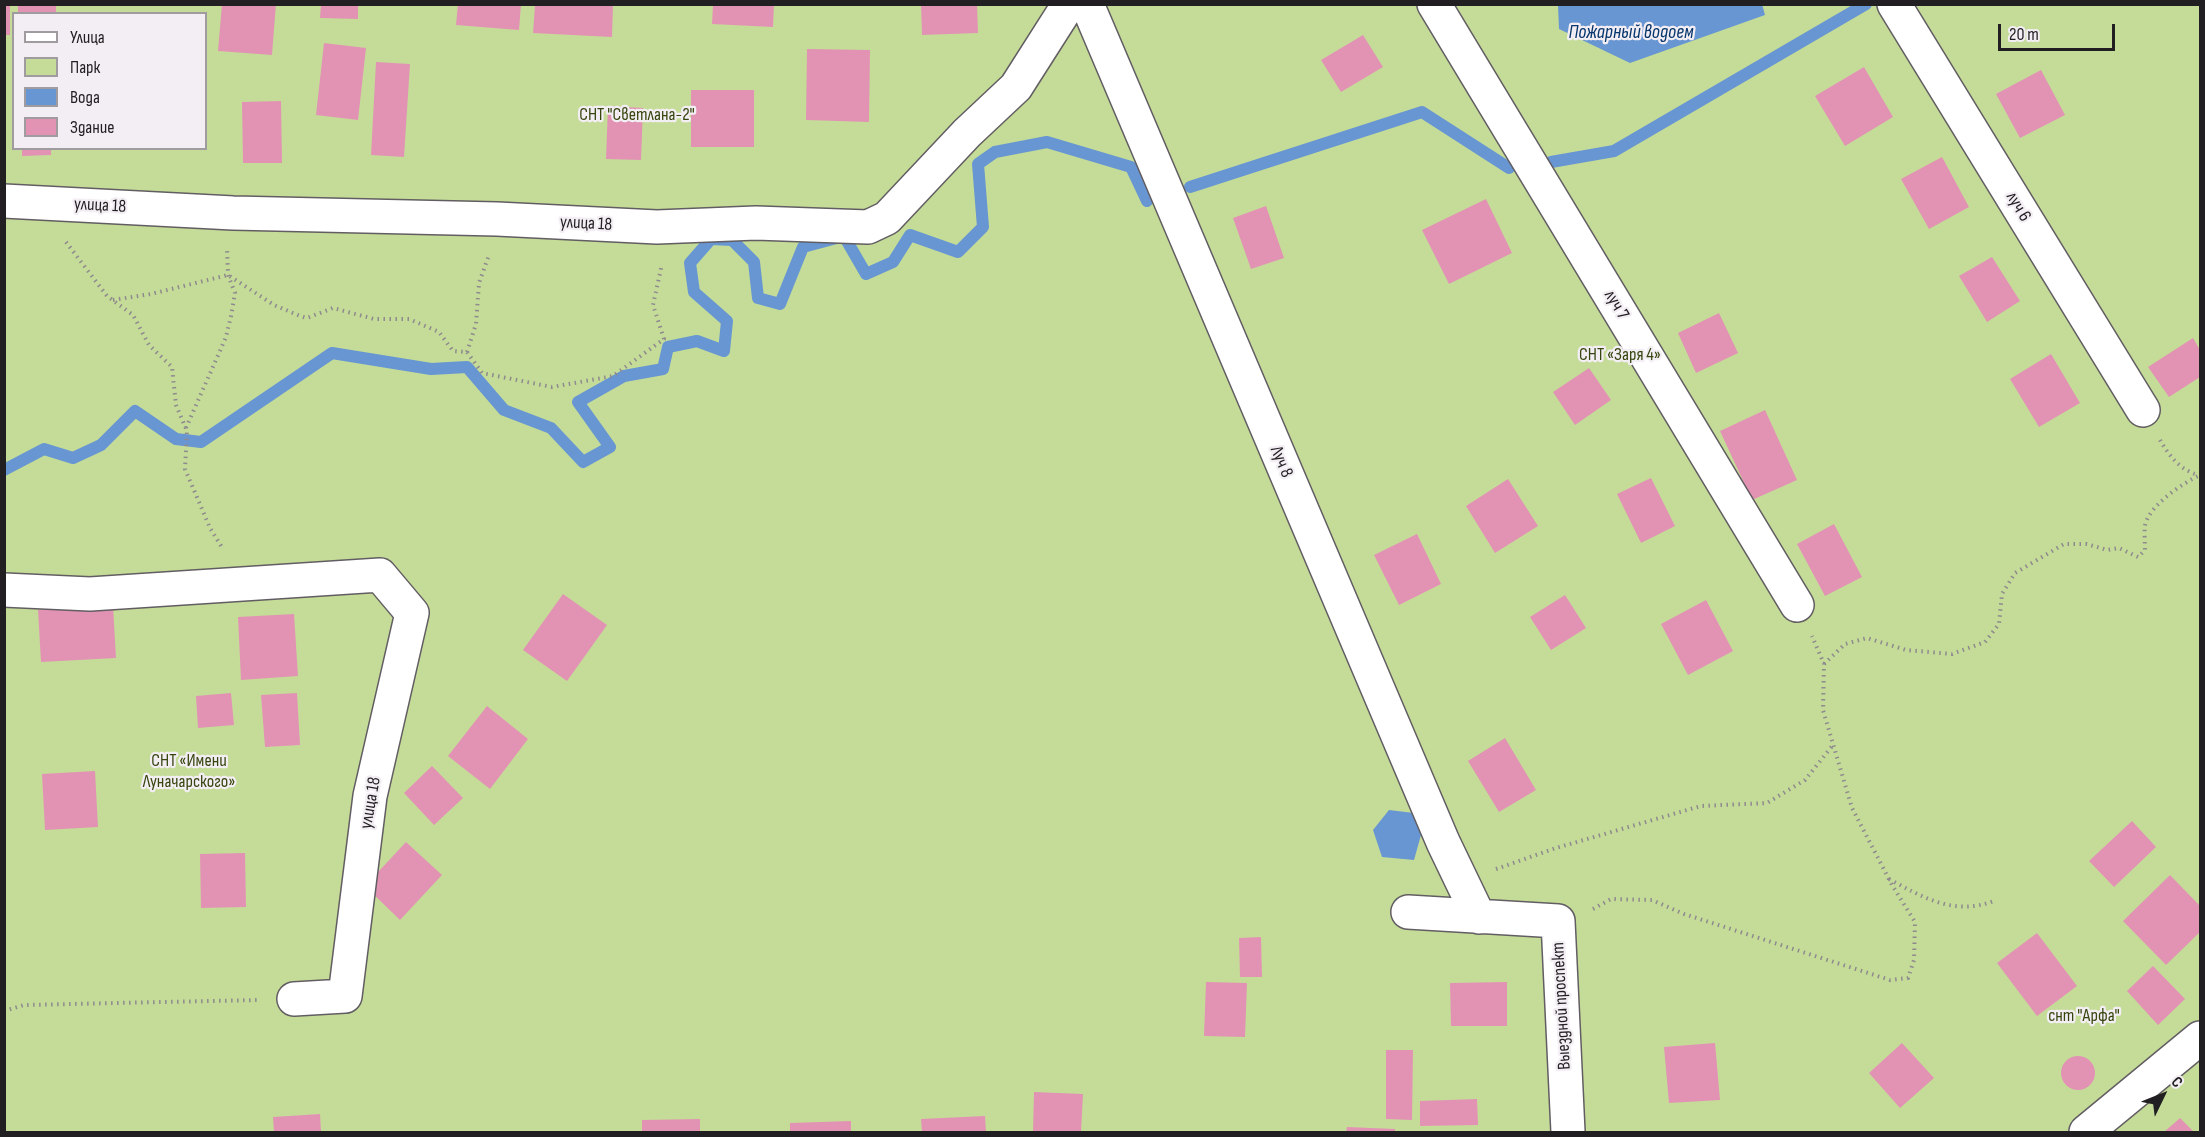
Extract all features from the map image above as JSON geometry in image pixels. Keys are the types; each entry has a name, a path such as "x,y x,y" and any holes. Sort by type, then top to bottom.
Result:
{"street":[{"name":"луч 7","path":"1434,4 1797,605"},
{"name":"луч 6","path":"1894,4 2143,411"},
{"name":"улица 18","path":"4,201 227,213 497,219 670,228 756,223 868,227 887,218 967,133 1016,87 1077,6"},
{"name":"Луч 8","path":"1077,6 1479,917"},
{"name":"улица 18","path":"251,583 380,575 412,613 370,796 345,996 294,999"},
{"path":"4,590 90,594 251,583"},
{"name":"Выездной проспект","path":"1408,912 1558,921 1569,1132"},
{"path":"2086,1132 2200,1038"}],"path":[{"path":"52,203 51,213 71,251 107,296 133,315 149,345 172,367 176,405 186,428 185,469 210,528 223,549 246,571 251,583"},
{"path":"186,428 226,337 235,293 228,275 227,213"},
{"path":"467,352 476,324 479,283 494,244 497,219"},
{"path":"467,352 482,373 552,387 613,376 664,339 653,305 670,228"},
{"path":"113,300 151,294 228,275 274,305 300,316 307,318 333,308 374,319 409,319 439,332 453,351 467,352"},
{"path":"2143,411 2167,453 2187,472 2200,475"},
{"path":"1824,664 1845,644 1867,638 1906,650 1952,654 1985,642 1999,624 2002,594 2015,573 2064,544 2087,544 2107,550 2119,548 2138,557 2145,550 2145,524 2151,513 2172,492 2200,475"},
{"path":"1587,913 1611,899 1652,900 1684,914 1890,980 1908,978 1914,960 1915,922 1889,879 1852,808 1823,710 1824,664 1810,629 1797,605"},
{"path":"1456,868 1484,873 1556,848 1701,806 1767,803 1805,780 1833,744"},
{"path":"1889,879 1925,898 1951,907 1978,907 1994,901"},
{"path":"4,1011 24,1005 294,999"}],"green space":[{"path":"4,5 2200,5 2200,1132 5,1132"}],"water":[{"name":"Пожарный водоем","path":"1762,4 1765,15 1630,63 1559,29 1558,5"},
{"path":"1389,810 1414,813 1421,835 1414,860 1382,857 1373,830"}],"building":[{"path":"4,4 10,4 10,35 4,35"},
{"path":"18,4 56,4 56,12 18,12"},
{"path":"222,4 276,4 272,55 218,51"},
{"path":"321,4 358,4 358,19 320,18"},
{"path":"458,4 521,4 519,30 456,25"},
{"path":"713,4 774,4 773,27 712,24"},
{"path":"921,4 977,4 978,33 922,35"},
{"path":"535,5 613,5 612,37 533,33"},
{"path":"1363,35 1383,67 1341,92 1321,60"},
{"path":"324,43 366,48 358,120 316,115"},
{"path":"807,49 870,50 869,122 806,120"},
{"path":"376,62 410,64 404,157 371,155"},
{"path":"1864,67 1893,117 1845,146 1815,96"},
{"path":"2041,70 2065,115 2020,138 1996,94"},
{"path":"691,90 754,90 754,147 691,147"},
{"path":"281,101 282,163 243,163 242,102"},
{"path":"608,106 643,108 641,160 606,159"},
{"path":"22,150 51,150 51,155 22,156"},
{"path":"1942,157 1969,207 1929,229 1901,179"},
{"path":"1486,199 1512,253 1449,284 1422,230"},
{"path":"1266,206 1284,258 1251,269 1233,218"},
{"path":"1992,257 2020,301 1987,322 1959,276"},
{"path":"1719,313 1738,353 1696,373 1678,333"},
{"path":"2193,338 2200,350 2200,377 2169,397 2148,367"},
{"path":"2051,354 2080,403 2039,427 2010,379"},
{"path":"1589,368 1611,400 1575,425 1553,392"},
{"path":"1765,410 1797,480 1752,500 1720,431"},
{"path":"1651,478 1675,526 1641,543 1617,494"},
{"path":"1508,479 1538,526 1495,553 1466,506"},
{"path":"1834,524 1862,577 1825,596 1797,544"},
{"path":"1417,534 1441,584 1399,605 1374,555"},
{"path":"563,594 607,625 567,681 523,650"},
{"path":"1565,595 1586,628 1551,650 1530,617"},
{"path":"1706,600 1733,651 1688,675 1661,624"},
{"path":"113,606 116,658 41,662 38,610"},
{"path":"294,614 298,676 241,680 238,617"},
{"path":"231,693 234,725 198,728 196,696"},
{"path":"297,693 300,745 265,747 261,695"},
{"path":"487,706 528,739 490,789 448,756"},
{"path":"1505,738 1536,790 1499,812 1468,761"},
{"path":"432,766 463,798 434,825 404,793"},
{"path":"95,771 98,827 45,830 42,774"},
{"path":"2132,821 2156,847 2114,887 2089,861"},
{"path":"406,842 442,875 400,920 365,886"},
{"path":"245,853 246,907 201,908 200,854"},
{"path":"2170,875 2200,906 2200,932 2166,965 2123,921"},
{"path":"2037,933 2077,986 2037,1016 1997,963"},
{"path":"1261,937 1262,977 1240,977 1239,938"},
{"path":"2153,966 2185,999 2158,1025 2127,991"},
{"path":"1206,982 1247,983 1245,1037 1204,1036"},
{"path":"1507,982 1507,1026 1451,1026 1450,983"},
{"path":"1715,1043 1720,1100 1669,1103 1664,1047"},
{"path":"1902,1043 1934,1078 1900,1108 1869,1073"},
{"path":"1386,1050 1413,1050 1412,1120 1386,1119"},
{"path":"2078,1056 2090,1061 2095,1073 2090,1085 2078,1090 2066,1085 2061,1073 2066,1061"},
{"path":"1034,1092 1083,1094 1081,1132 1033,1132"},
{"path":"1477,1099 1478,1125 1420,1126 1420,1101"},
{"path":"320,1114 321,1132 274,1132 273,1117"},
{"path":"985,1116 986,1132 922,1132 921,1119"},
{"path":"2180,1118 2194,1132 2164,1132"},
{"path":"700,1119 700,1132 642,1132 642,1120"},
{"path":"851,1121 851,1132 790,1132 790,1123"},
{"path":"1347,1127 1395,1129 1395,1132 1346,1132"}],"waterway":[{"path":"1551,162 1614,151 1866,4"},
{"path":"1190,187 1422,112 1509,168"},
{"path":"4,470 44,449 73,458 101,445 135,411 176,439 201,442 332,353 431,369 467,367 504,410 551,428 583,462 610,447 578,402 624,376 663,369 668,347 697,341 724,351 727,321 694,292 690,263 711,239 732,240 754,262 758,298 780,304 803,247 844,236 866,274 893,262 910,235 958,252 983,227 978,164 995,152 1047,142 1131,167 1147,201"}],"park label":[{"name":"СНТ \"Светлана-2\"","path":"637,115"},
{"name":"СНТ «Заря 4»","path":"1620,355"},
{"name":"СНТ «Имени Луначарского»","path":"189,771"},
{"name":"снт \"Арфа\"","path":"2084,1016"}]}
